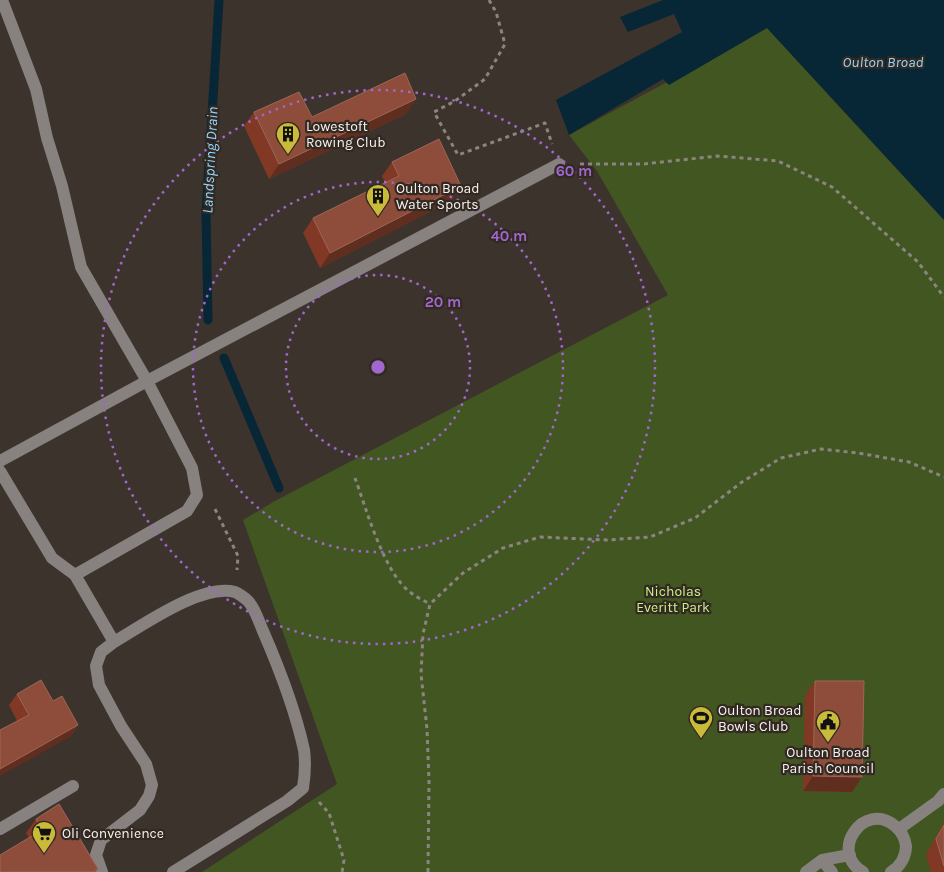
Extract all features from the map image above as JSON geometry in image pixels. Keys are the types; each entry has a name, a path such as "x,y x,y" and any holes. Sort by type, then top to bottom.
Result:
{"lane":[{"path":"2,0 36,89 81,267 147,381 192,468 198,495 187,511 75,575"},
{"path":"0,461 147,381 559,164"},
{"path":"0,471 52,558 75,575 114,642"},
{"path":"102,872 96,855 101,840 140,810 149,796 152,785 146,764 121,726 99,685 96,666 101,652 114,642 190,598 212,592 236,592 248,601 256,615 291,702 304,752 306,771 303,788 287,801 173,872"},
{"path":"0,829 73,786"},
{"path":"899,829 938,801 944,794"},
{"path":"863,872 853,863 850,855 849,845 851,836 864,822 873,819 883,819 899,829 904,837 906,846 901,864 891,872"},
{"path":"806,872 822,860 850,855"},
{"path":"822,860 832,872"}],"path":[{"path":"490,0 496,12 505,44 484,79 455,101 434,112 458,155 545,123 559,164 644,164 718,156 778,161 832,187 918,262 944,297"},
{"path":"428,872 428,729 421,674 423,634 430,604 464,573 503,548 540,537 607,540 650,537 695,518 742,482 781,458 821,449 909,462 944,477"},
{"path":"355,478 378,541 393,572 409,592 430,604"},
{"path":"198,495 213,505 238,556 236,592"},
{"path":"303,788 329,813 344,860 342,872"}],"green space":[{"name":"Nicholas Everitt Park","path":"767,28 944,220 944,872 202,872 337,784 243,520 275,501 668,295 597,171 569,135"}],"water":[{"name":"Oulton Broad","path":"663,0 944,0 944,220 767,28 669,85 663,79 569,135 556,100 682,32 674,14 628,32 620,17"}],"building":[{"name":"Lowestoft Rowing Club","path":"405,73 416,99 279,164 254,112 299,92 312,117"},
{"name":"Oulton Broad Water Sports","path":"439,139 461,186 330,253 313,218 399,176 392,162"},
{"path":"41,680 53,701 62,696 78,725 0,769 0,730 29,715 17,694"},
{"name":"Oulton Broad Parish Council","path":"815,681 864,681 862,777 813,776"},
{"name":"Oli Convenience","path":"59,804 98,869 94,872 0,872 0,855 42,830 36,819"},
{"path":"944,825 944,866 936,839"}],"waterway":[{"name":"Landspring Drain","path":"208,320 206,213 219,0"},
{"name":"Landspring Drain","path":"224,358 279,488"}],"place":[{"name":"Lowestoft Rowing Club","path":"288,155"},
{"name":"Oulton Broad Water Sports","path":"378,217"},
{"name":"Oulton Broad Bowls Club","path":"701,739"},
{"name":"Oulton Broad Parish Council","path":"828,743"},
{"name":"Oli Convenience","path":"44,854"}]}
